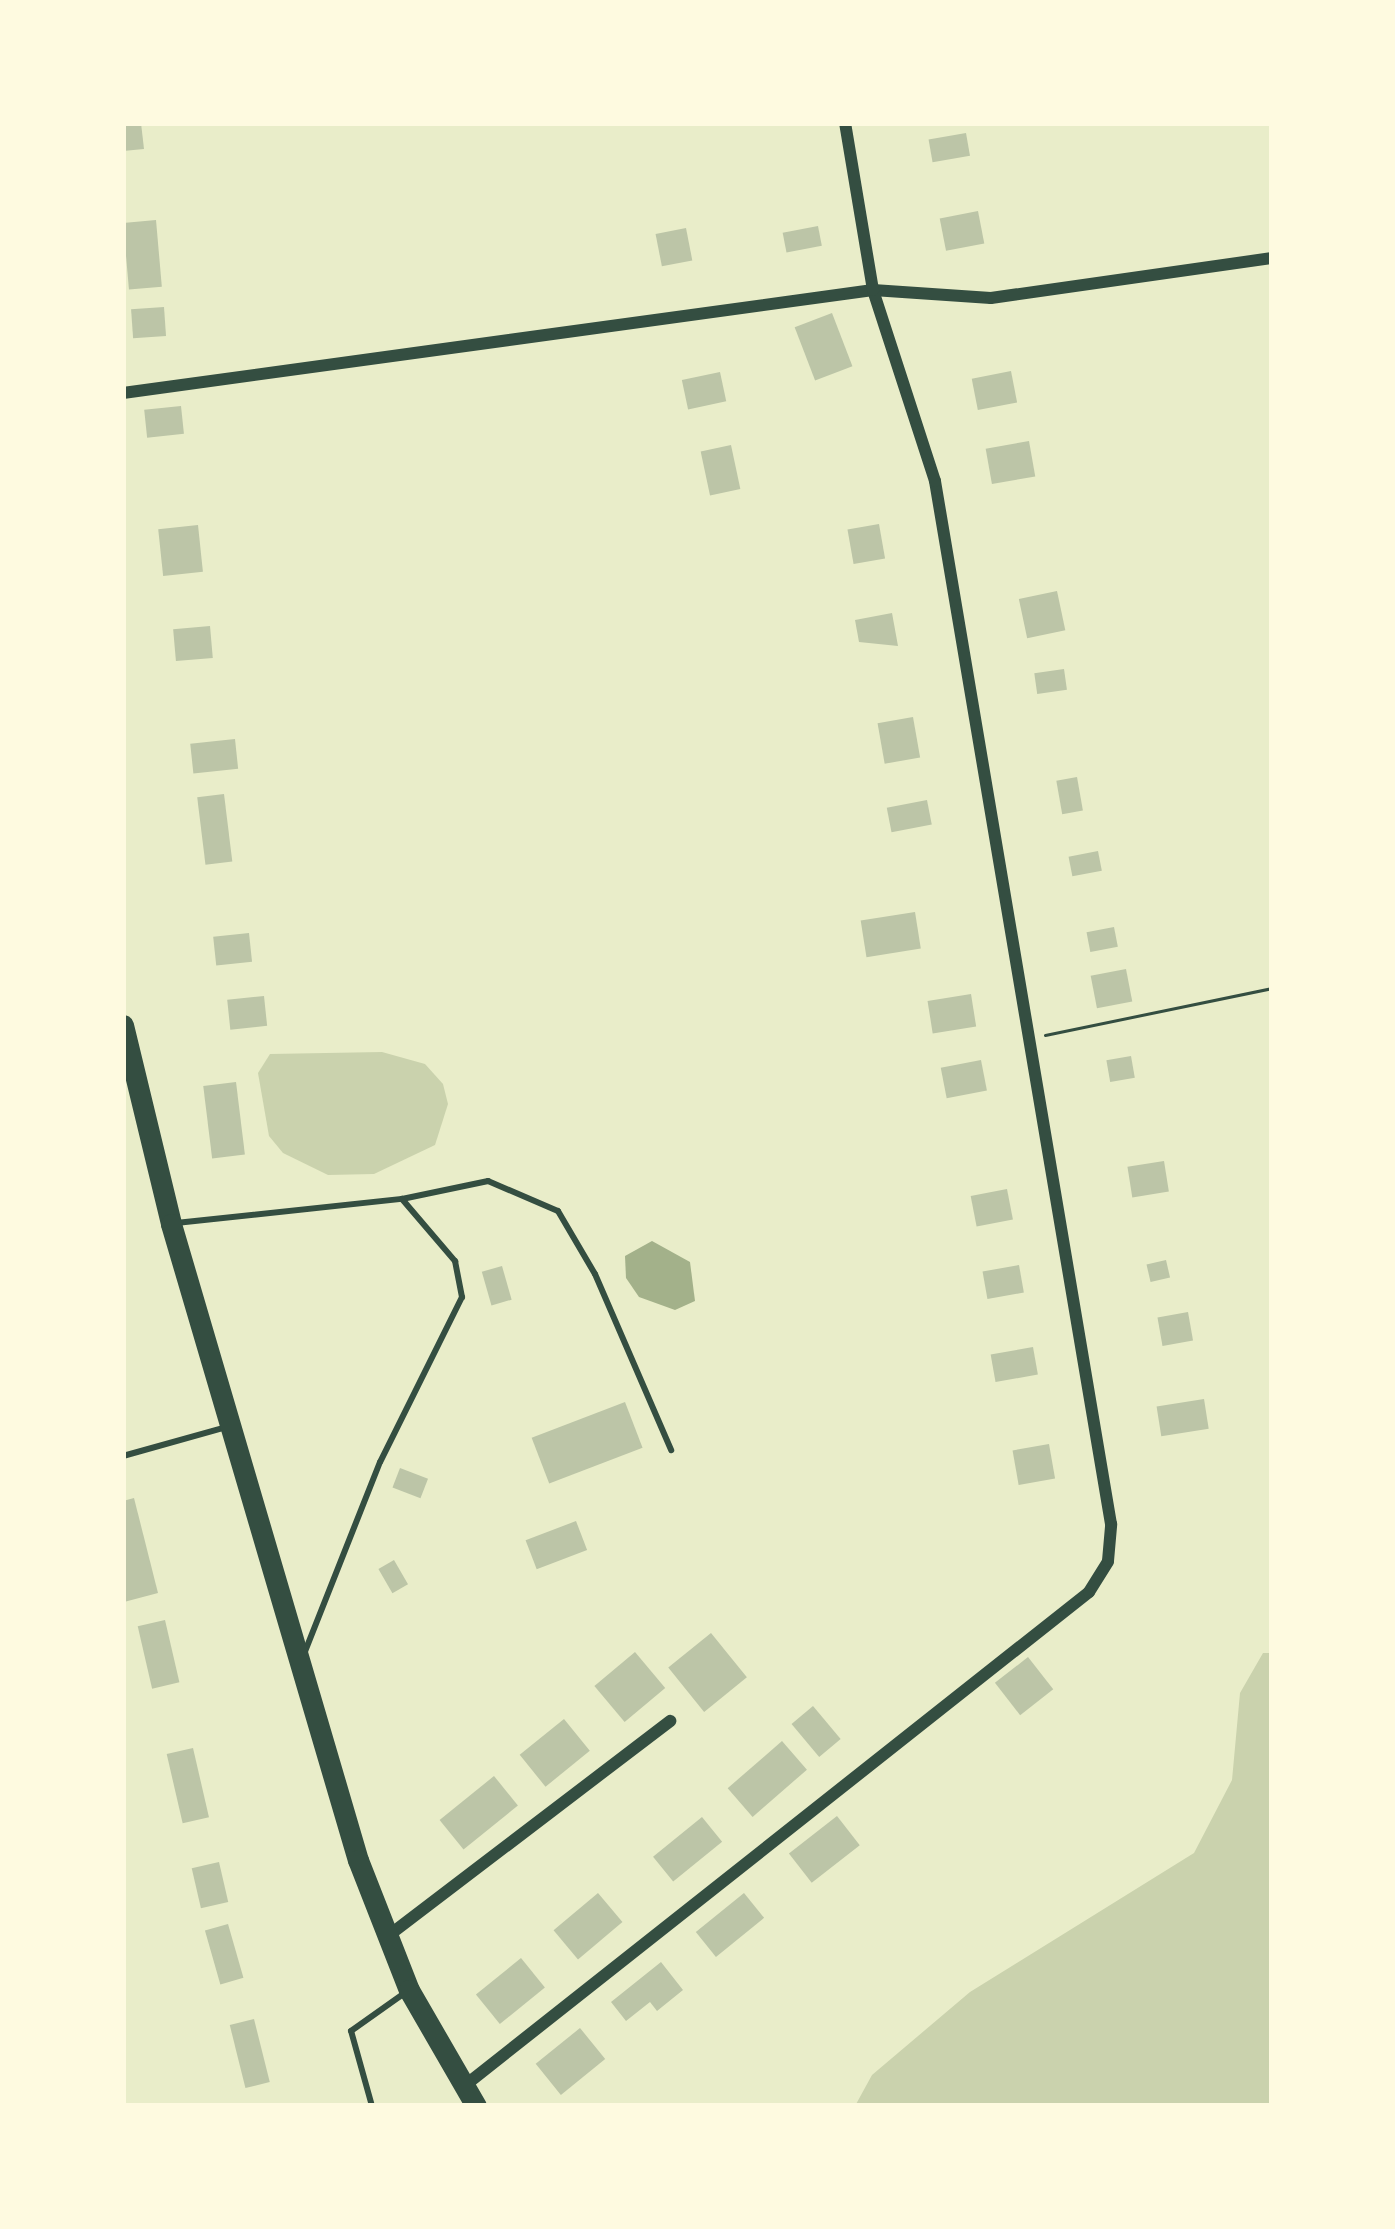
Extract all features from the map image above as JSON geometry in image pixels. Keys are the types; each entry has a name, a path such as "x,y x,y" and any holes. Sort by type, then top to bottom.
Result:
{"highway":[{"path":"123,1024 171,1223 300,1663 388,1936 409,1990 470,2096"}],"street":[{"path":"470,2096 1088,1592 1108,1561 1112,1524 934,481 873,290 845,123"},
{"path":"123,392 873,290 992,298 1272,258"},
{"path":"388,1936 670,1721"}],"lane":[{"path":"171,1223 402,1199 488,1181 558,1211 595,1274 670,1450"},
{"path":"300,1663 380,1462 462,1297 455,1261 402,1199"},
{"path":"123,1456 231,1426"},
{"path":"372,2106 351,2031 409,1990"}],"path":[{"path":"1029,1038 1272,988"}],"shaded area":[{"path":"382,1052 425,1064 443,1084 448,1104 435,1145 374,1174 328,1175 283,1153 269,1136 258,1073 270,1054"},
{"path":"652,1241 690,1262 695,1301 675,1310 639,1297 626,1278 625,1256"},
{"path":"1263,1653 1272,1653 1272,2106 855,2106 872,2075 970,1992 1194,1853 1232,1780 1240,1693"}],"building":[{"path":"123,123 141,123 144,149 123,151"},
{"path":"966,133 970,156 933,162 929,140"},
{"path":"978,211 984,243 946,251 940,218"},
{"path":"156,220 162,287 129,290 123,223"},
{"path":"818,226 822,246 786,253 783,233"},
{"path":"686,228 692,260 662,266 656,234"},
{"path":"164,307 166,336 133,338 131,309"},
{"path":"832,313 852,366 815,381 795,327"},
{"path":"1011,371 1017,402 978,410 972,379"},
{"path":"720,372 726,401 688,409 682,380"},
{"path":"181,406 184,434 147,438 144,410"},
{"path":"1029,441 1035,476 992,484 986,449"},
{"path":"731,445 740,489 710,495 701,451"},
{"path":"879,524 885,558 854,564 847,530"},
{"path":"198,525 203,572 163,576 158,529"},
{"path":"1057,591 1065,630 1027,638 1019,599"},
{"path":"892,613 898,646 859,642 855,620"},
{"path":"210,626 213,658 176,661 173,629"},
{"path":"1064,669 1067,690 1037,694 1034,673"},
{"path":"913,717 920,757 885,764 878,723"},
{"path":"235,739 238,769 193,774 190,744"},
{"path":"1077,777 1083,810 1062,814 1056,781"},
{"path":"224,794 232,861 205,865 197,797"},
{"path":"927,800 932,825 892,832 887,808"},
{"path":"1098,851 1102,871 1072,876 1069,857"},
{"path":"915,912 921,949 866,957 861,921"},
{"path":"1114,927 1118,947 1090,952 1087,932"},
{"path":"249,933 252,962 216,966 213,937"},
{"path":"1126,969 1132,1001 1097,1008 1091,976"},
{"path":"971,994 976,1027 933,1033 928,1001"},
{"path":"264,996 267,1026 230,1030 227,1000"},
{"path":"1131,1056 1135,1078 1110,1082 1106,1060"},
{"path":"981,1060 987,1090 947,1098 941,1068"},
{"path":"236,1082 245,1154 212,1158 203,1086"},
{"path":"1164,1161 1169,1192 1132,1197 1127,1167"},
{"path":"1007,1189 1013,1219 977,1226 971,1196"},
{"path":"1166,1260 1170,1278 1151,1282 1147,1264"},
{"path":"1019,1265 1024,1293 987,1299 983,1271"},
{"path":"502,1266 512,1300 491,1305 482,1272"},
{"path":"1188,1312 1193,1341 1163,1346 1157,1317"},
{"path":"1033,1347 1038,1375 996,1382 991,1354"},
{"path":"1204,1399 1209,1429 1161,1436 1157,1407"},
{"path":"625,1402 643,1448 549,1484 532,1438"},
{"path":"1049,1444 1055,1478 1019,1485 1013,1450"},
{"path":"400,1468 428,1479 420,1498 392,1488"},
{"path":"134,1498 158,1593 124,1602 123,1501"},
{"path":"576,1521 587,1550 537,1569 526,1540"},
{"path":"394,1560 408,1584 392,1593 378,1569"},
{"path":"165,1620 179,1682 152,1689 138,1626"},
{"path":"711,1633 747,1677 704,1712 668,1668"},
{"path":"635,1652 665,1688 625,1722 594,1686"},
{"path":"1028,1657 1053,1689 1020,1715 995,1683"},
{"path":"813,1706 841,1739 819,1757 792,1724"},
{"path":"564,1719 590,1751 546,1787 520,1755"},
{"path":"782,1741 807,1770 753,1817 728,1788"},
{"path":"193,1748 209,1817 183,1823 167,1754"},
{"path":"494,1776 518,1806 464,1850 440,1820"},
{"path":"837,1816 860,1845 812,1883 789,1854"},
{"path":"702,1817 722,1842 673,1882 653,1857"},
{"path":"219,1862 228,1902 201,1908 192,1868"},
{"path":"598,1893 622,1922 578,1959 554,1930"},
{"path":"744,1893 764,1918 716,1957 696,1932"},
{"path":"228,1924 243,1978 220,1984 205,1931"},
{"path":"521,1958 545,1988 500,2024 476,1995"},
{"path":"661,1962 683,1990 657,2011 650,2002 626,2021 611,2002"},
{"path":"254,2019 270,2082 245,2088 230,2025"},
{"path":"580,2028 605,2059 561,2095 536,2064"}]}
